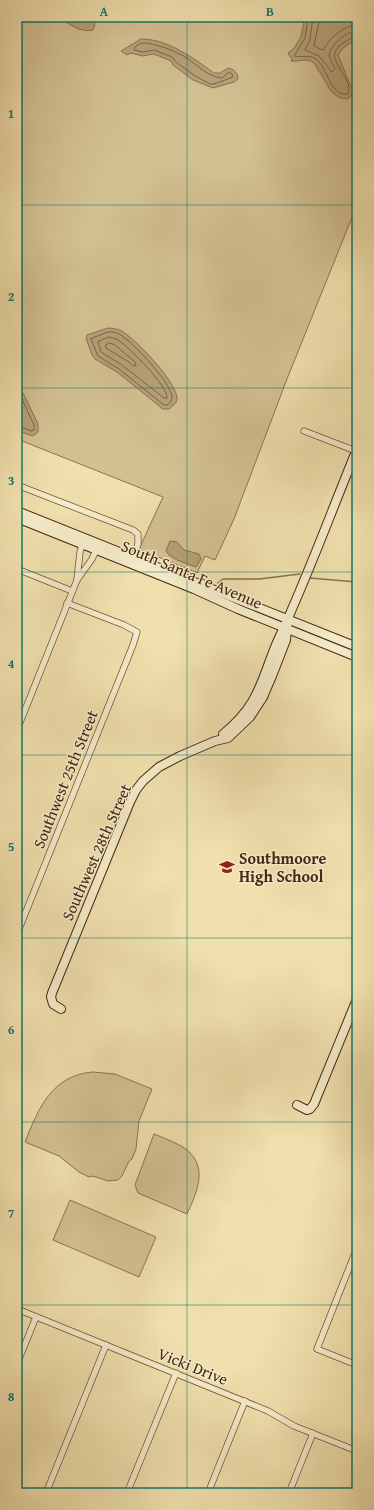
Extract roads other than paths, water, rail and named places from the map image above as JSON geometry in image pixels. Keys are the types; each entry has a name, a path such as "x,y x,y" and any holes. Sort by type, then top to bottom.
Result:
{"street":[{"path":"304,431 356,450"},
{"name":"Southwest 28th Street","path":"61,1009 53,1004 51,997 52,993 136,790 152,772 168,762 215,741 228,738 250,717 257,707 266,692 286,640 285,628 288,619 356,450"},
{"path":"17,485 133,530 138,534 139,539 133,558"},
{"name":"South Santa Fe Avenue","path":"17,511 83,541"},
{"name":"South Santa Fe Avenue","path":"17,518 98,547 238,609 357,657"},
{"path":"77,580 78,562 83,541"},
{"path":"17,730 72,591 77,580 92,559 98,547"},
{"name":"South Santa Fe Avenue","path":"98,547 133,558 357,647"},
{"path":"17,569 72,591"},
{"name":"Southwest 25th Street","path":"17,934 133,645 136,632 124,625 67,603"},
{"path":"297,1105 307,1110 314,1104 357,999"},
{"path":"357,1248 317,1349 357,1365"},
{"name":"Vicki Drive","path":"17,1309 268,1410 289,1423 357,1451"},
{"path":"17,1364 36,1317"},
{"path":"46,1493 106,1345"},
{"path":"127,1493 176,1373"},
{"path":"208,1493 245,1401"},
{"path":"289,1493 313,1433"}],"water":[{"path":"59,17 87,17 91,18 95,24 93,30 88,31 79,29"},
{"path":"305,17 357,17 357,39 343,48 338,55 352,89 352,94 348,99 337,96 333,93 313,62 308,60 291,61 292,59 288,53 294,48 301,37"},
{"path":"141,39 161,42 180,50 214,73 220,73 228,68 232,69 236,73 238,79 234,82 213,88 193,80 173,65 171,61 159,56 153,54 143,56 131,53 127,55 121,51"},
{"path":"108,328 120,330 127,334 145,351 164,373 176,393 177,400 169,409 163,409 117,372 95,359 86,338 87,335"},
{"path":"17,391 23,393 38,424 38,432 33,436 21,432 17,425"},
{"path":"170,541 177,542 184,550 199,554 201,559 196,567 177,560 169,555 166,551"}],"waterway":[{"path":"218,583 223,579 259,579 300,574"},
{"path":"310,578 357,582"}],"place":[{"name":"Southmoore High School","path":"227,867"}]}
